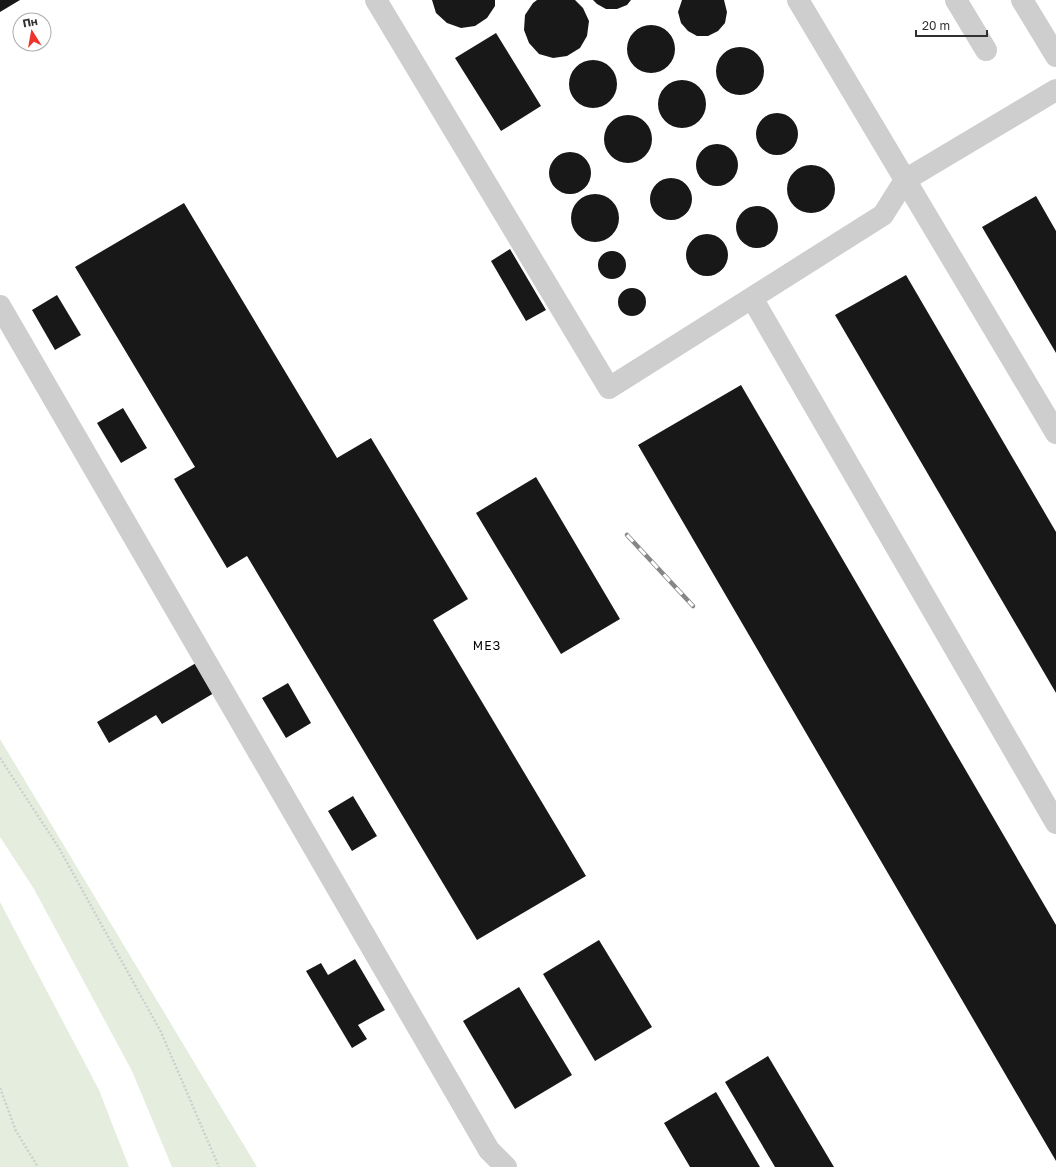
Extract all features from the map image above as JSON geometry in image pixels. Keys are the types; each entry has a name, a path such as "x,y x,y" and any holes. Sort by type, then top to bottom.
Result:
{"street":[{"path":"376,0 609,388 883,215 905,180 1056,90"},
{"path":"798,0 1056,434"},
{"path":"956,0 986,50"},
{"path":"1022,0 1056,56"},
{"path":"752,298 1056,823"},
{"path":"0,306 489,1150 506,1167"}],"path":[{"path":"0,758 59,848 161,1032 219,1167"},
{"path":"0,1088 16,1131 38,1167"}],"green space":[{"path":"0,739 257,1167 172,1167 132,1071 34,889 0,837"},
{"path":"0,902 99,1090 129,1167 0,1167"}],"building":[{"path":"0,0 20,0 0,12"},
{"path":"432,0 495,0 495,6 487,18 475,26 461,28 447,23 436,13"},
{"path":"537,0 575,0 583,8 589,21 587,36 580,48 567,56 553,58 539,54 529,43 524,30 525,15 533,3"},
{"path":"593,0 631,0 627,5 617,9 606,9"},
{"path":"682,0 724,0 727,12 725,23 718,31 708,36 697,36 688,31 681,23 678,12"},
{"path":"651,25 660,27 668,32 673,40 675,49 673,58 668,66 660,71 651,73 642,71 634,66 629,58 627,49 629,40 634,32 642,27"},
{"path":"496,33 541,106 501,131 455,58"},
{"path":"740,47 749,49 757,54 762,62 764,71 762,80 757,88 749,93 740,95 731,93 723,88 718,80 716,71 718,62 723,54 731,49"},
{"path":"593,60 602,62 610,67 615,75 617,84 615,93 610,101 602,106 593,108 584,106 576,101 571,93 569,84 571,75 576,67 584,62"},
{"path":"682,80 691,82 699,87 704,95 706,104 704,113 699,121 691,126 682,128 673,126 665,121 660,113 658,104 660,95 665,87 673,82"},
{"path":"773,113 781,113 789,116 795,122 798,134 795,146 789,152 781,155 773,155 765,152 759,146 756,138 756,130 759,122 765,116"},
{"path":"628,115 637,117 645,122 650,130 652,139 650,148 645,156 637,161 628,163 619,161 611,156 606,148 604,139 606,130 611,122 619,117"},
{"path":"717,144 732,150 738,165 732,180 717,186 702,180 696,165 702,150"},
{"path":"570,152 585,158 591,173 585,188 570,194 555,188 549,173 555,158"},
{"path":"811,165 820,167 828,172 833,180 835,189 833,198 828,206 820,211 811,213 802,211 794,206 789,198 787,189 789,180 794,172 802,167"},
{"path":"671,178 686,184 692,199 686,214 671,220 656,214 650,199 656,184"},
{"path":"595,194 604,196 612,201 617,209 619,218 617,227 612,235 604,240 595,242 586,240 578,235 573,227 571,218 573,209 578,201 586,196"},
{"path":"1036,196 1056,231 1056,353 982,227"},
{"path":"184,203 337,458 371,438 468,599 433,620 586,876 477,940 247,556 227,568 174,479 195,467 75,267"},
{"path":"757,206 772,212 778,227 772,242 757,248 742,242 736,227 742,212"},
{"path":"707,234 722,240 728,255 722,270 707,276 692,270 686,255 692,240"},
{"path":"510,249 546,310 526,321 491,261"},
{"path":"612,251 622,255 626,265 622,275 612,279 602,275 598,265 602,255"},
{"path":"906,275 1056,532 1056,693 835,315"},
{"path":"632,288 642,292 646,302 642,312 632,316 622,312 618,302 622,292"},
{"path":"57,295 81,335 55,350 32,310"},
{"path":"741,385 1056,925 1056,1161 638,445"},
{"path":"123,408 147,448 121,463 97,423"},
{"path":"536,477 620,619 561,654 476,513"},
{"path":"196,663 214,693 162,724 156,715 109,743 97,722"},
{"path":"288,683 311,723 286,738 262,698"},
{"path":"353,796 377,836 352,851 328,811"},
{"path":"599,940 652,1027 595,1061 543,974"},
{"path":"355,959 385,1010 358,1025 367,1039 352,1048 306,971 321,963 328,975"},
{"path":"519,987 572,1075 515,1109 463,1021"},
{"path":"768,1056 834,1167 775,1167 725,1082"},
{"path":"716,1092 760,1167 690,1167 664,1123"}],"railway":[{"path":"627,535 693,606"}],"district":[{"name":"МЕЗ","path":"487,646"}]}
